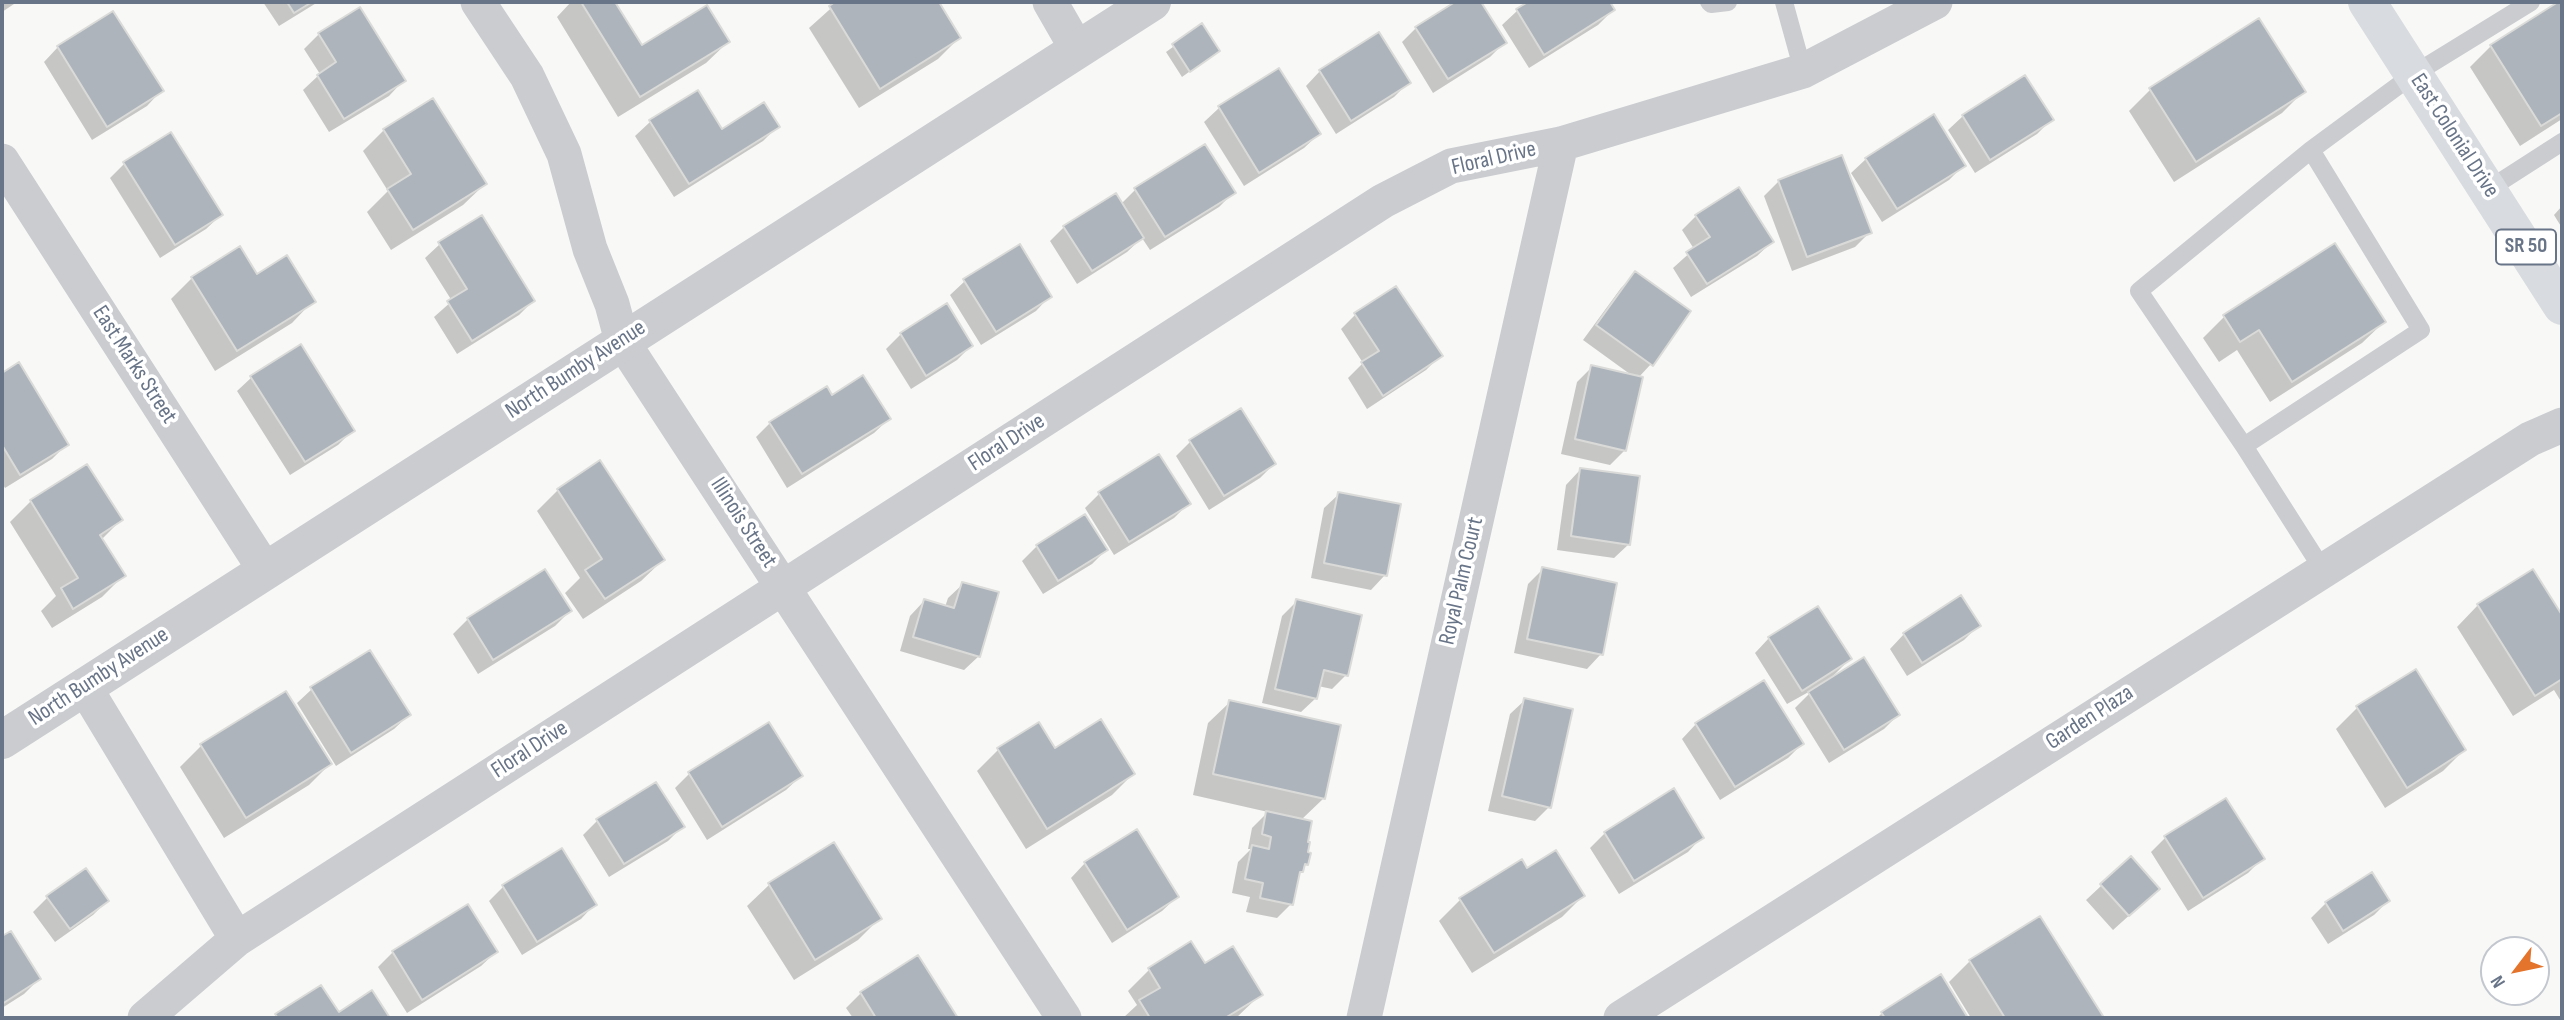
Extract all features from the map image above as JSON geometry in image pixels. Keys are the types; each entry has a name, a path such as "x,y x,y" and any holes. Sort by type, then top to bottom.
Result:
{"highway":[{"name":"East Colonial Drive","path":"2367,2 2562,306"}],"street":[{"name":"Illinois Street","path":"478,2 527,76 565,154 590,249 612,304 622,341 1065,1018"},
{"path":"1050,2 1077,49"},
{"name":"North Bumby Avenue","path":"2,740 1152,2"},
{"name":"Floral Drive","path":"145,1018 237,939 1382,201 1451,166 1560,144 1803,71 1935,2"},
{"name":"Royal Palm Court","path":"1364,1018 1560,144"},
{"name":"East Marks Street","path":"2,160 265,570"},
{"name":"Garden Plaza","path":"1621,1018 2530,439 2562,425"},
{"path":"84,686 237,939"}],"lane":[{"path":"1709,2 1711,5 1728,2"},
{"path":"1784,2 1803,71"},
{"path":"2323,570 2244,446 2139,291 2311,150 2414,74 2531,2"},
{"path":"2489,189 2562,142"},
{"path":"2244,446 2421,330 2311,150"}],"building":[{"path":"287,2 312,2 294,13"},
{"path":"581,2 615,2 642,45 707,5 730,42 640,97"},
{"path":"835,2 939,2 961,38 880,89 829,6"},
{"path":"1455,2 1481,2 1507,43 1448,79 1415,27"},
{"path":"1528,2 1610,2 1615,10 1544,55 1516,9"},
{"path":"2562,2 2562,113 2541,126 2490,45"},
{"path":"360,7 406,81 344,119 317,75 336,62 318,33"},
{"path":"113,11 164,91 107,127 57,46"},
{"path":"2259,18 2306,92 2196,162 2149,88"},
{"path":"1202,23 1220,51 1190,72 1172,44"},
{"path":"1379,32 1411,83 1351,121 1319,70"},
{"path":"1279,68 1321,134 1259,173 1218,106"},
{"path":"2025,75 2054,120 1990,160 1962,115"},
{"path":"698,90 722,129 764,102 780,127 689,184 649,120"},
{"path":"433,98 487,184 413,230 387,189 411,174 383,129"},
{"path":"1934,114 1966,166 1897,209 1865,158"},
{"path":"171,132 223,215 175,245 123,162"},
{"path":"1205,144 1236,193 1165,237 1134,188"},
{"path":"1842,155 1872,233 1807,257 1778,180"},
{"path":"1739,187 1774,242 1707,284 1686,252 1710,237 1695,215"},
{"path":"1116,193 1144,238 1092,271 1063,226"},
{"path":"482,215 535,301 472,341 447,301 467,289 438,242"},
{"path":"2335,243 2386,322 2292,382 2259,330 2240,342 2223,315"},
{"path":"1020,244 1052,297 996,332 963,279"},
{"path":"240,246 257,274 287,255 316,302 237,351 191,277"},
{"path":"1635,271 1691,311 1653,366 1596,325"},
{"path":"1396,286 1443,356 1383,396 1361,362 1379,351 1354,313"},
{"path":"947,303 973,346 926,376 900,333"},
{"path":"301,344 355,431 305,462 250,376"},
{"path":"19,362 69,445 20,475 2,445 2,373"},
{"path":"1591,365 1643,377 1626,451 1575,439"},
{"path":"863,375 891,419 802,474 769,422 827,386 832,395"},
{"path":"1241,408 1276,464 1224,496 1189,440"},
{"path":"1159,454 1191,504 1129,542 1098,492"},
{"path":"600,460 665,560 605,599 585,570 602,559 557,489"},
{"path":"87,464 123,520 100,535 126,576 73,609 61,588 78,578 30,500"},
{"path":"1580,468 1640,476 1630,545 1571,536"},
{"path":"1338,492 1401,504 1387,576 1324,563"},
{"path":"1085,514 1108,550 1058,581 1036,545"},
{"path":"1542,567 1617,583 1603,655 1527,639"},
{"path":"545,569 572,611 493,660 467,618"},
{"path":"2533,569 2562,615 2562,679 2535,696 2477,604"},
{"path":"962,582 999,592 980,657 913,637 924,599 954,608"},
{"path":"1961,595 1981,626 1922,663 1903,633"},
{"path":"1296,599 1362,615 1348,676 1324,670 1317,699 1275,689"},
{"path":"1818,606 1852,659 1802,691 1768,637"},
{"path":"370,650 411,715 351,753 310,687"},
{"path":"1864,657 1900,715 1844,750 1808,692"},
{"path":"2416,669 2466,750 2407,788 2356,706"},
{"path":"1764,680 1804,744 1735,787 1695,723"},
{"path":"286,691 332,764 246,818 200,744"},
{"path":"1524,698 1573,709 1551,808 1502,796"},
{"path":"1229,700 1341,725 1325,799 1213,774"},
{"path":"1101,719 1135,774 1047,829 997,748 1039,722 1055,748"},
{"path":"769,722 803,776 722,827 688,772"},
{"path":"656,782 685,827 624,864 596,819"},
{"path":"1674,788 1704,838 1634,881 1604,832"},
{"path":"2226,798 2265,859 2203,898 2164,836"},
{"path":"1266,811 1312,821 1308,842 1308,852 1311,853 1308,865 1305,864 1303,872 1300,872 1293,905 1260,898 1263,883 1245,879 1252,845 1269,849 1271,837 1262,834"},
{"path":"1137,829 1179,897 1127,930 1084,862"},
{"path":"834,842 882,919 815,960 768,883"},
{"path":"562,848 597,905 537,942 502,885"},
{"path":"1556,850 1585,896 1494,953 1459,898 1522,859 1527,868"},
{"path":"2131,856 2160,889 2129,916 2100,884"},
{"path":"86,868 109,901 70,929 46,896"},
{"path":"2372,872 2390,901 2343,931 2325,902"},
{"path":"468,904 498,952 422,1000 392,951"},
{"path":"2040,916 2103,1016 2005,1018 1969,960"},
{"path":"11,931 41,979 2,1004 2,936"},
{"path":"1191,941 1205,963 1233,946 1263,995 1225,1018 1150,1018 1139,1000 1160,988 1148,968"},
{"path":"918,955 958,1018 876,1018 860,992"},
{"path":"1941,974 1968,1018 1885,1018 1881,1012"},
{"path":"321,985 339,1012 372,990 390,1018 278,1018 275,1014"}]}
